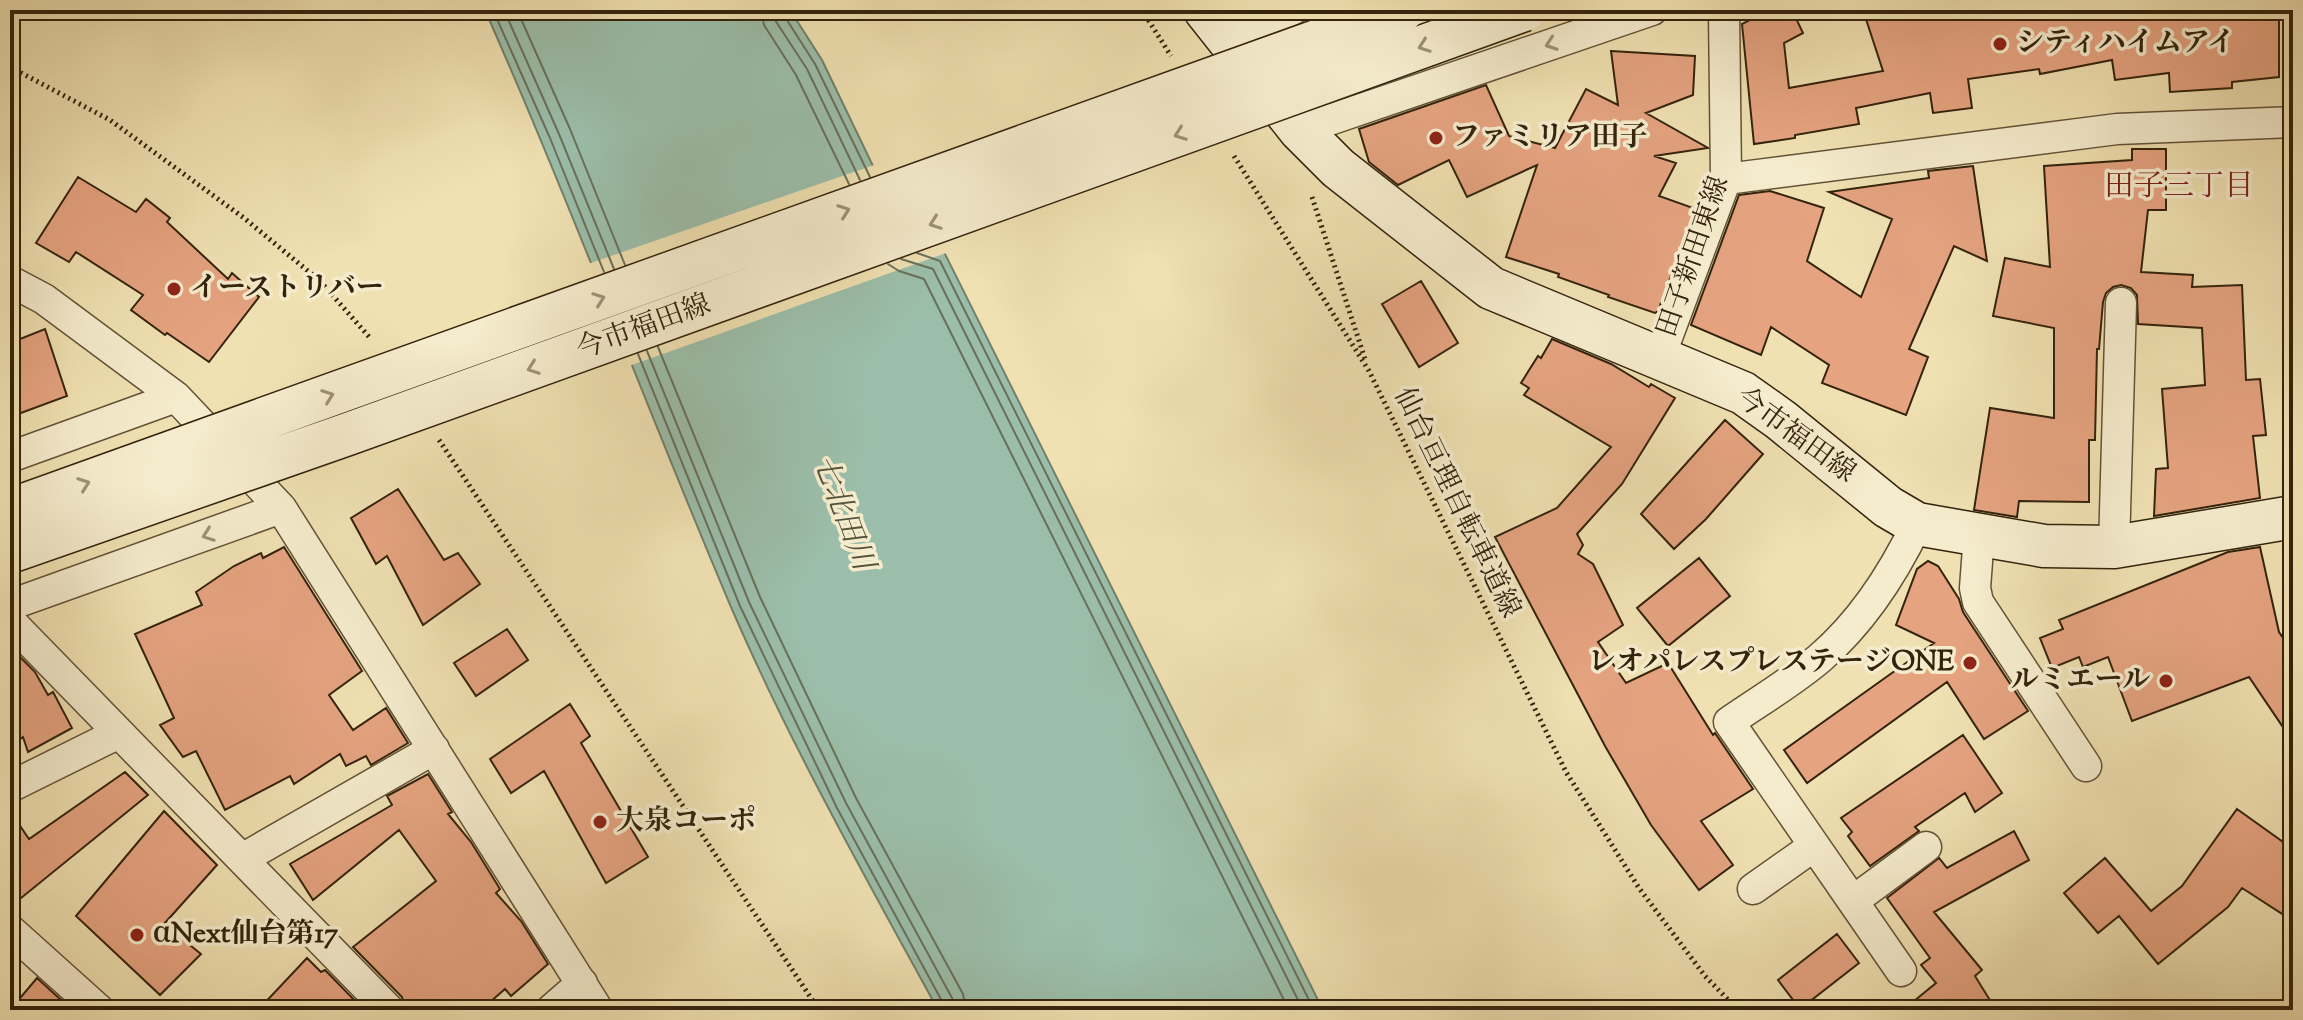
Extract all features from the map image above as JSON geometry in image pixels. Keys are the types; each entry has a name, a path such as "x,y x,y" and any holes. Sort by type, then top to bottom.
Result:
{"main road":[{"name":"今市福田線","path":"10,510 1403,10"},
{"name":"今市福田線","path":"10,552 363,429 1524,10"},
{"name":"今市福田線","path":"1215,23 1300,130 1338,168 1491,288 1743,393 1888,507 1917,524 2044,546 2114,547 2293,517"}],"street":[{"path":"1215,23 1292,10"},
{"path":"1300,130 1652,10"},
{"name":"田子新田東線","path":"1659,359 1726,179 1724,10"},
{"path":"1726,179 2117,129 2293,122"},
{"path":"10,281 44,299 176,397 281,508 598,1010"},
{"path":"2114,547 2121,303"},
{"path":"10,457 176,397"},
{"path":"10,605 281,508"},
{"path":"1901,971 1729,722 1819,659 1852,627 1896,567 1917,524"},
{"path":"1979,535 1975,588 1978,602 2086,766"},
{"path":"10,621 389,1010"},
{"path":"10,787 119,733"},
{"path":"242,859 434,749"},
{"path":"1753,889 1814,846"},
{"path":"1853,901 1926,847"},
{"path":"10,930 99,1010"},
{"path":"551,1010 582,983"}],"path":[{"path":"1142,10 1175,63"},
{"path":"10,67 110,120 244,218 320,281 374,343"},
{"path":"1300,130 1303,170 1369,371"},
{"name":"仙台亘理自転車道線","path":"1226,144 1369,371 1566,772 1639,888 1705,976 1738,1010"},
{"path":"435,434 819,1010"}],"water":[{"name":"七北田川","path":"485,10 790,10 822,60 910,243 944,252 1323,1010 938,1010 830,811 754,659"}],"pier":[{"path":"877,164 912,240 946,248 949,252 629,366 588,264"}],"building":[{"path":"1769,10 1792,10 1803,33 1784,43 1789,88 1883,71 1863,10 2279,10 2279,77 2232,82 2232,88 2170,92 2169,73 2115,80 2112,60 2040,74 2039,69 1968,79 1972,108 1933,113 1930,93 1856,108 1859,124 1754,144 1742,24"},
{"path":"1611,51 1695,56 1693,95 1646,113 1708,148 1654,156 1676,163 1659,196 1696,209 1655,313 1558,277 1559,274 1506,257 1537,165 1467,197 1449,160 1398,185 1369,162 1359,129 1486,85 1509,136 1555,148 1586,89 1618,105"},
{"path":"2132,149 2166,149 2166,210 2148,210 2141,272 2193,275 2192,287 2242,285 2246,380 2260,379 2266,435 2253,436 2260,498 2154,516 2156,469 2168,468 2162,389 2205,385 2202,328 2138,324 2137,295 2131,288 2121,285 2106,293 2103,302 2097,349 2095,440 2089,440 2089,502 2019,501 2017,517 1974,510 1990,408 2054,418 2054,328 1993,316 2005,258 2050,267 2044,166 2132,160"},
{"path":"1973,166 1987,261 1954,246 1909,349 1928,357 1906,415 1822,383 1829,365 1771,327 1761,355 1691,325 1739,195 1770,191 1824,208 1807,261 1861,297 1892,219 1829,192 1929,178 1928,171"},
{"path":"78,177 136,212 146,199 170,218 167,222 228,279 232,273 259,297 209,362 131,310 143,295 76,252 69,262 36,243"},
{"path":"1421,281 1458,343 1419,367 1382,304"},
{"path":"45,329 67,396 10,417 10,343"},
{"path":"1552,339 1611,364 1649,387 1651,384 1675,398 1622,484 1577,534 1583,545 1578,554 1593,564 1623,625 1598,642 1626,683 1668,663 1713,735 1715,733 1753,789 1701,821 1733,865 1699,890 1651,825 1605,746 1495,537 1557,508 1611,447 1524,395 1529,388 1521,383"},
{"path":"1725,420 1763,454 1706,519 1674,549 1641,514"},
{"path":"398,489 444,560 458,553 480,584 423,625 387,556 376,564 351,518"},
{"path":"284,547 362,671 329,695 353,730 386,708 408,743 371,765 366,756 346,766 340,754 294,784 290,776 225,810 196,751 183,757 160,725 174,718 135,634 202,605 196,592 234,566 261,553 263,558"},
{"path":"2260,547 2279,632 2293,652 2293,742 2249,677 2132,721 2108,657 2083,667 2079,657 2052,668 2040,638 2063,629 2059,620 2228,552"},
{"path":"1699,558 1730,596 1668,646 1637,608"},
{"path":"1928,561 1938,566 1959,599 1963,612 2028,711 1984,739 1947,682 1807,783 1784,750 1934,643 1896,625 1917,569"},
{"path":"507,629 528,660 476,696 454,663"},
{"path":"10,647 35,672 48,695 53,692 72,728 28,752 23,737 10,746"},
{"path":"570,704 590,736 581,743 648,857 606,883 544,771 511,793 490,759"},
{"path":"1963,735 2002,793 1975,812 1965,793 1915,827 1919,831 1870,866 1848,836 1852,832 1841,818"},
{"path":"125,772 148,795 10,907 10,811 29,839"},
{"path":"428,774 452,812 448,814 471,842 500,889 496,893 521,921 548,964 511,996 505,989 481,1010 406,1010 402,997 353,947 436,881 399,830 313,900 290,864 392,805 387,796"},
{"path":"2237,809 2293,849 2293,921 2242,888 2228,907 2158,964 2119,916 2098,933 2064,893 2105,858 2151,911 2182,886"},
{"name":"αNext仙台第17","path":"164,811 217,865 164,924 201,954 160,995 76,916"},
{"path":"2014,831 2029,860 1934,912 1982,970 1975,976 1996,1010 1903,1010 1936,983 1921,965 1930,958 1887,898 1939,858 1947,868"},
{"path":"1837,934 1859,963 1800,1009 1778,980"},
{"path":"307,958 321,972 325,970 364,1010 258,1010"},
{"path":"37,978 72,1010 10,1010"}],"place":[{"name":"シティハイムアイ","path":"2000,44"},
{"name":"ファミリア田子","path":"1436,138"},
{"name":"イーストリバー","path":"174,289"},
{"name":"レオパレスプレステージONE","path":"1970,663"},
{"name":"ルミエール","path":"2166,681"},
{"name":"大泉コーポ","path":"600,822"},
{"name":"αNext仙台第17","path":"137,935"}],"district":[{"name":"田子三丁目","path":"2179,187"}]}
